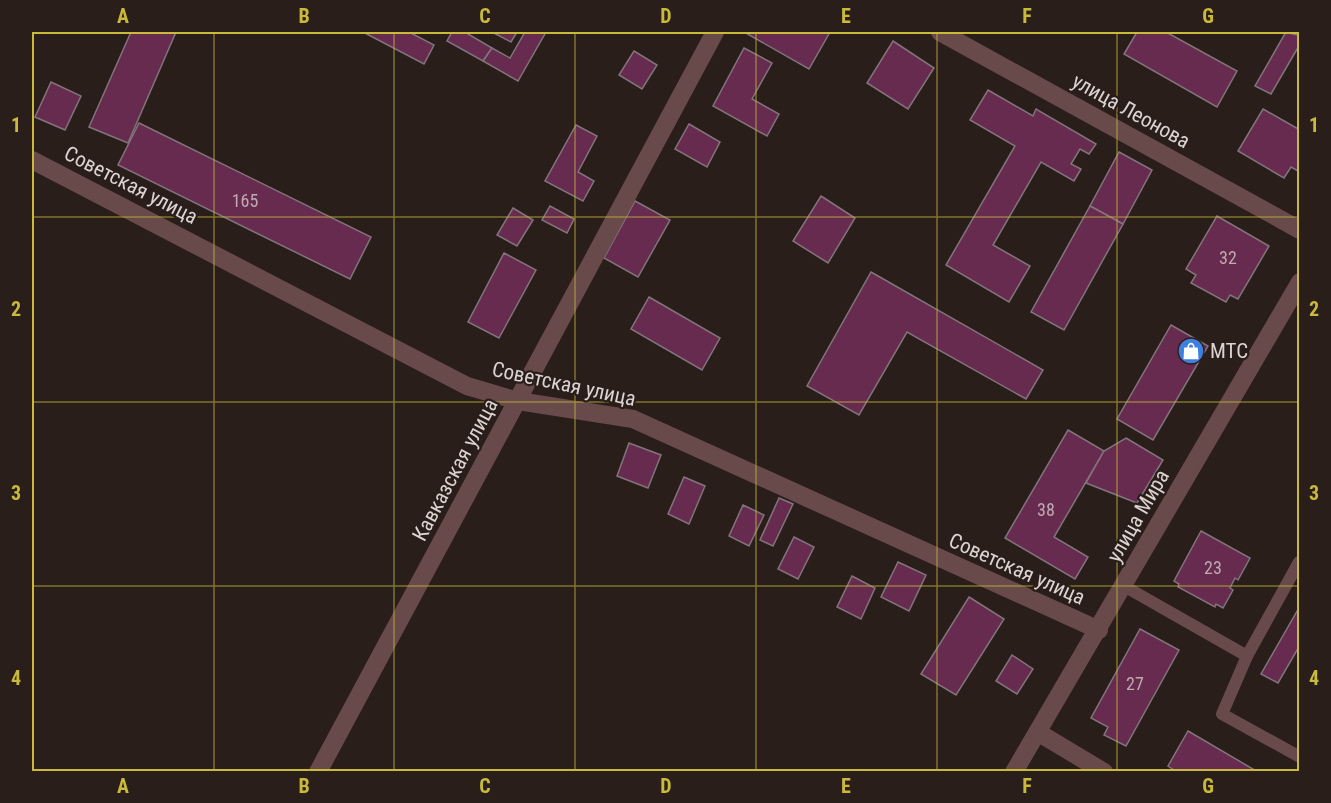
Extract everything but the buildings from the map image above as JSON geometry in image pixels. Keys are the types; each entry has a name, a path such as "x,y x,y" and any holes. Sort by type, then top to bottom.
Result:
{"street":[{"name":"Кавказская улица","path":"318,771 715,32"},
{"name":"улица Леонова","path":"940,32 1299,230"},
{"name":"Советская улица","path":"32,160 467,386 518,401 633,419 1099,630"},
{"name":"улица Мира","path":"1014,771 1039,733 1299,282"},
{"path":"1039,733 1104,771"}],"lane":[{"path":"1299,562 1247,656 1222,714 1299,757"},
{"path":"1124,586 1247,656"}],"place":[{"name":"МТС","path":"1191,351"}]}
